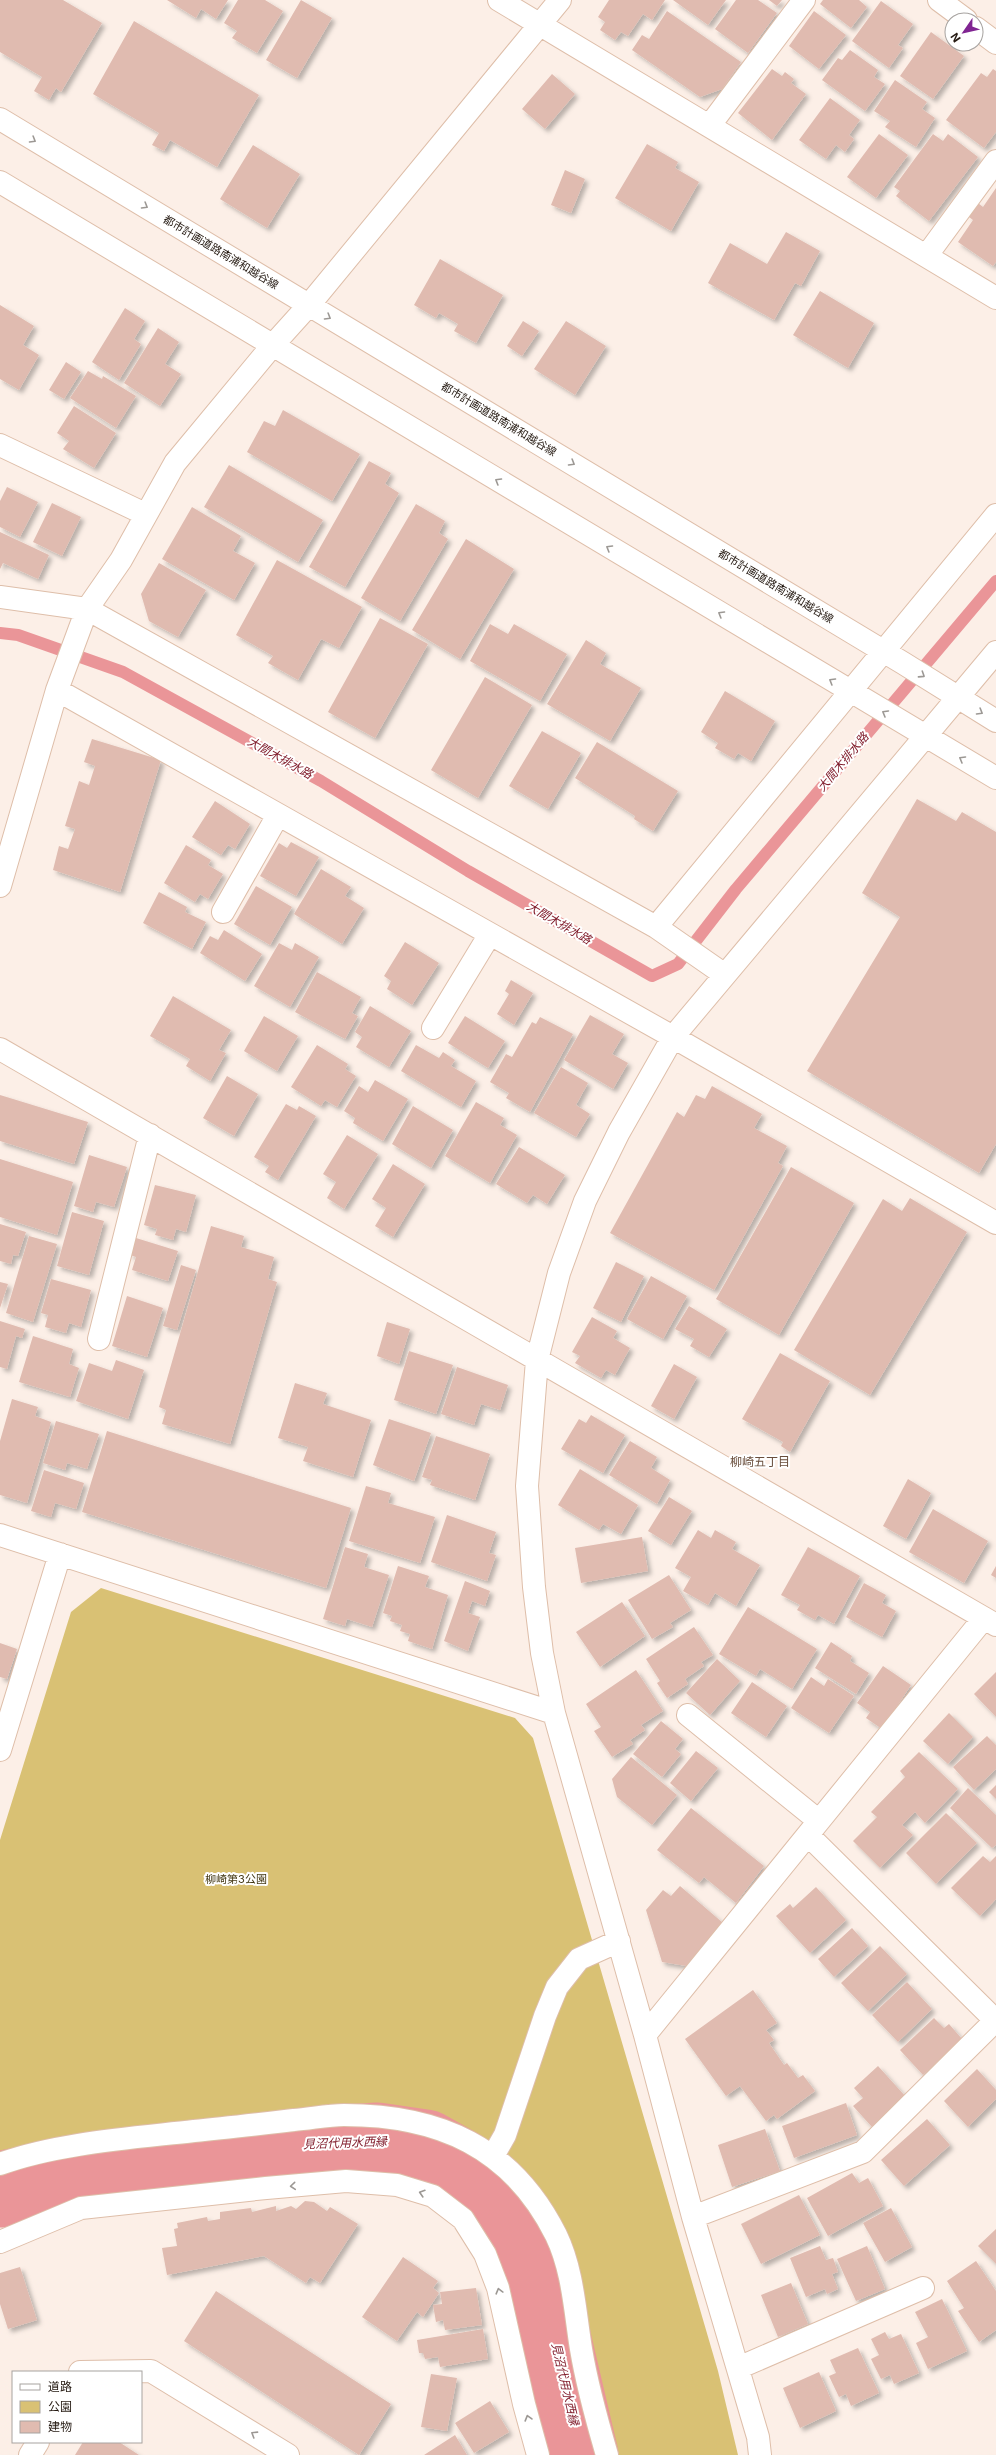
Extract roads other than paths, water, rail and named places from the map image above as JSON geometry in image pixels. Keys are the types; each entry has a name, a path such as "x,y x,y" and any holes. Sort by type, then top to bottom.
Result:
{"street":[{"path":"499,0 927,255 996,298"},
{"path":"0,886 60,680 87,609 121,560 145,514 176,463 272,346 309,305 560,0"},
{"path":"710,125 804,0"},
{"path":"939,0 955,12"},
{"path":"984,34 996,43"},
{"name":"都市計画道路南浦和越谷線","path":"0,120 884,651 996,721"},
{"path":"927,255 996,161"},
{"path":"0,182 858,697 996,778"},
{"path":"0,445 145,514"},
{"path":"656,928 858,697 884,651 996,515"},
{"path":"0,597 87,609 656,928 725,975"},
{"path":"760,2455 758,2437 693,2217 645,2035 554,1713 542,1652 534,1587 527,1493 537,1360 559,1273 585,1201 619,1132 673,1037 925,737 949,693 996,652"},
{"path":"60,680 278,814 673,1037 996,1223"},
{"path":"223,912 278,814"},
{"path":"433,1028 490,934"},
{"path":"0,1049 990,1621 814,1828 645,2035"},
{"path":"98,1339 150,1135"},
{"path":"0,1535 554,1713"},
{"path":"0,1750 60,1554"},
{"path":"688,1715 814,1828 996,2021 863,2152 693,2217"},
{"path":"493,2156 505,2135 545,2016 557,1987 580,1959 619,1941"},
{"path":"0,2164 20,2157 108,2141 343,2115 407,2120 446,2130 493,2156 514,2174 539,2206 557,2236 567,2267 582,2351 607,2455"},
{"path":"0,2242 81,2208 258,2189 346,2181 397,2185 433,2196 462,2219 485,2254 498,2288 524,2404 538,2455"},
{"path":"738,2368 923,2288"},
{"path":"116,2371 151,2370 288,2455"},
{"path":"30,2455 37,2443"}],"waterway":[{"name":"大間木排水路","path":"0,633 18,635 123,672 321,781 468,871 652,976 678,964 736,889 996,581"},
{"name":"見沼代用水西縁","path":"0,2191 8,2186 81,2171 313,2143 378,2139 426,2146 460,2165 499,2197 534,2251 582,2455"}],"district":[{"name":"柳崎五丁目","path":"760,1462"}],"park label":[{"name":"柳崎第3公園","path":"236,1879"}]}
